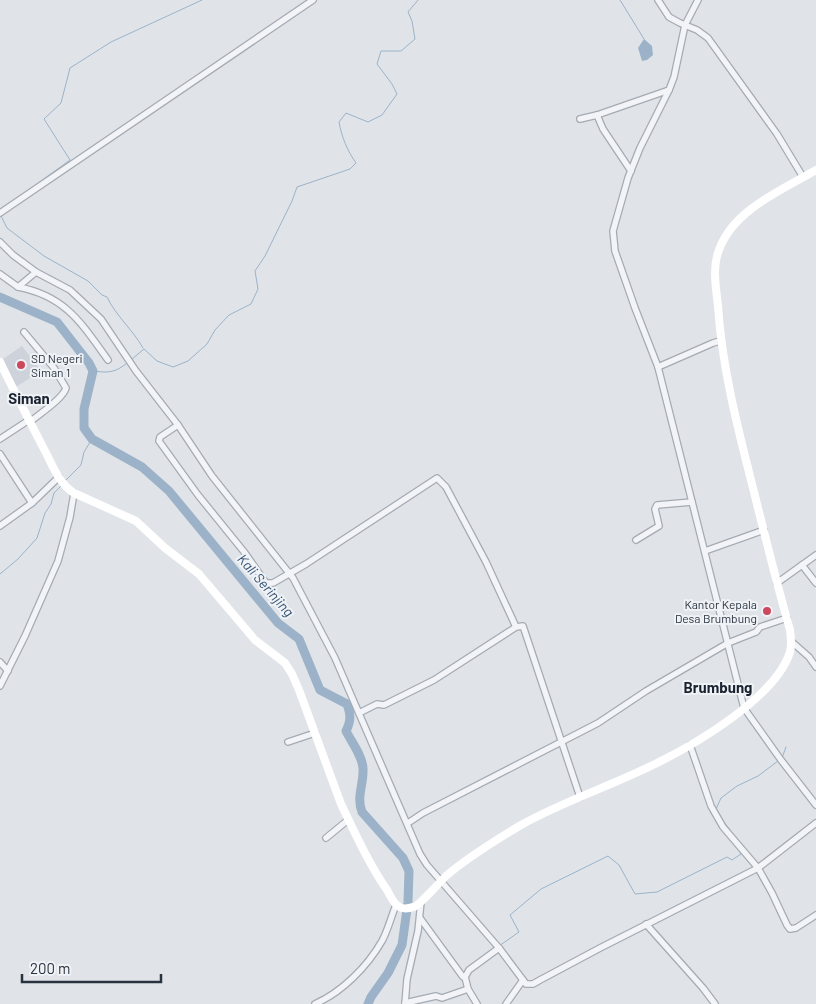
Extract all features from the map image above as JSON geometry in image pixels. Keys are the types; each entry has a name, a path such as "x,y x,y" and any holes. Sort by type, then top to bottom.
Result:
{"street":[{"path":"1,213 313,0"},
{"path":"658,0 670,17 697,30 708,38 777,134 803,177"},
{"path":"698,0 685,25 674,77 669,90 640,148 631,171 613,231 615,251 658,367 744,708 816,805"},
{"path":"580,119 669,90"},
{"path":"597,115 631,171"},
{"path":"315,1004 334,993 351,979 382,941 403,907 421,902 441,881 466,861 548,810 656,764 715,730 744,708 774,679 784,665 790,653 792,642 732,408 720,342 715,269 718,250 727,234 738,221 755,206 816,170"},
{"path":"0,242 36,272 70,290 106,324 125,356 178,425 212,476 289,574 335,658 420,854 498,947 526,984 533,984 646,924 758,868 816,823"},
{"path":"18,287 36,272"},
{"path":"0,274 18,287 47,296 68,309 81,323 108,360"},
{"path":"0,440 60,397 66,388 54,368 24,332"},
{"path":"658,367 713,343 720,342"},
{"path":"0,362 29,421 62,481 74,493 136,520 165,548 199,574 255,640 288,668 299,690 348,820 380,881 403,907"},
{"path":"178,425 160,437 159,441 198,495 245,554 263,581 269,584 273,583 289,574 437,478 446,487 486,562 516,628"},
{"path":"0,454 32,502"},
{"path":"0,526 62,481"},
{"path":"0,686 58,561 70,517 74,493"},
{"path":"636,540 659,526 655,509 657,505 692,502"},
{"path":"705,551 764,530"},
{"path":"777,583 816,555"},
{"path":"802,565 816,583"},
{"path":"408,823 423,813 598,723 646,691 728,643 756,632 760,627 787,618"},
{"path":"359,713 377,704 384,705 434,680 520,626 524,628 580,797"},
{"path":"792,642 816,667"},
{"path":"0,662 8,671"},
{"path":"288,742 315,733"},
{"path":"690,745 711,806 723,827 758,868 790,929 796,928 816,915"},
{"path":"326,838 348,820"},
{"path":"421,902 420,918 407,979 405,1004 436,996 442,998 468,989"},
{"path":"420,918 464,977 468,989 477,1004"},
{"path":"646,924 715,1004"},
{"path":"464,977 469,970 498,947"},
{"path":"506,1004 523,980"}],"shaded area":[{"name":"SD Negeri Siman 1","path":"22,346 41,371 16,387 3,359"}],"water":[{"path":"644,39 652,46 653,55 647,60 642,61 638,48"}],"waterway":[{"path":"19,197 70,160 44,119 61,103 70,68 111,42 202,0"},
{"path":"132,359 144,349 157,361 173,367 188,361 207,344 215,330 229,315 251,304 258,289 255,271 265,256 297,187 350,169 356,163 345,144 339,122 346,113 368,122 382,115 397,94 377,64 381,51 401,51 415,39 412,21 408,12 418,0"},
{"path":"620,0 644,39"},
{"path":"1,216 7,228 44,256 88,281 102,295 107,297 143,348"},
{"name":"Kali Serinjing","path":"0,297 57,322 89,363 93,371 84,409 84,428 92,439 142,467 169,491 278,623 299,639 320,690 347,704 350,718 346,731 359,754 363,768 360,796 362,812 403,858 409,871 408,902 402,945 388,973 368,1004"},
{"path":"93,371 111,372 127,363"},
{"path":"66,480 81,465 84,452 92,439"},
{"path":"0,574 18,559 37,538 54,493 62,485"},
{"path":"782,758 786,747"},
{"path":"716,809 721,798 737,786 758,776 778,761"},
{"path":"720,817 740,843"},
{"path":"499,946 519,932 510,915 541,889 608,856 619,865 635,894 657,892 727,857 732,860 741,854 738,848"}],"place":[{"name":"SD Negeri Siman 1","path":"21,365"},
{"name":"Kantor Kepala Desa Brumbung","path":"767,611"}],"district":[{"name":"Siman","path":"29,398"},
{"name":"Brumbung","path":"718,687"}]}
